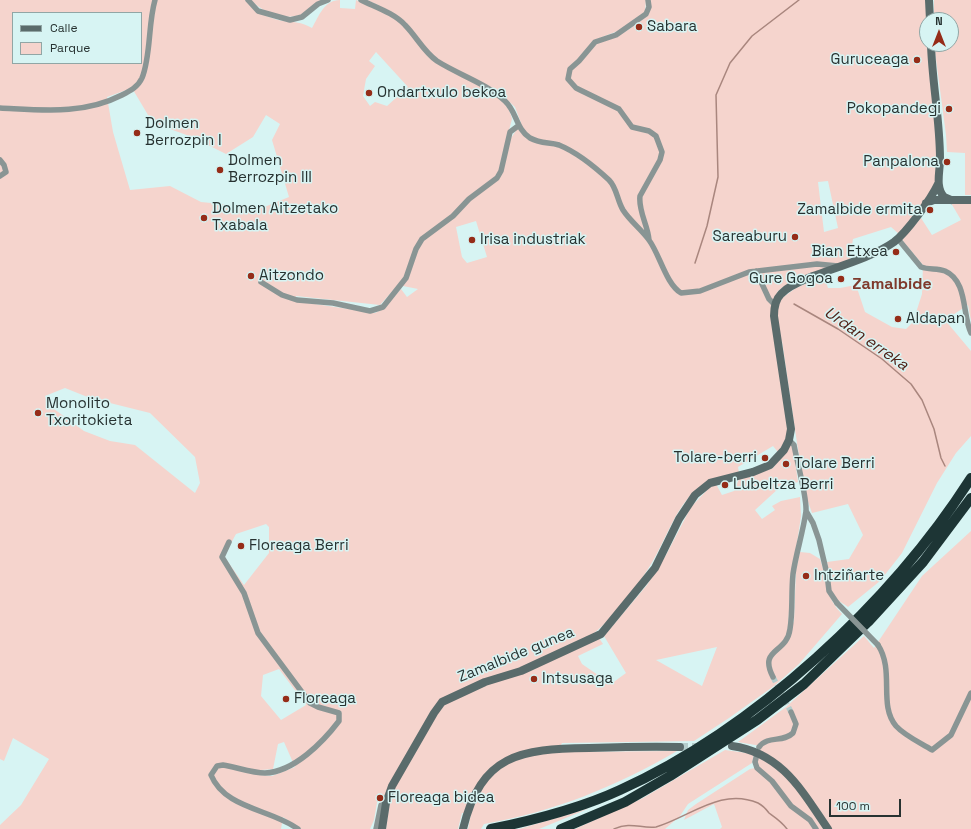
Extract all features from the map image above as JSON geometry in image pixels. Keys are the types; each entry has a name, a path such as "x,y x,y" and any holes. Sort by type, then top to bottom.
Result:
{"highway":[{"path":"491,829 556,814 619,790 711,739 750,711 798,674 860,615 916,555 971,478"},
{"path":"561,829 625,802 670,776 757,720 804,684 868,622 923,562 971,498"}],"street":[{"path":"0,108 56,111 85,108 109,102 134,90 142,78 155,0"},
{"path":"248,0 258,11 290,20 302,17 318,4 328,0"},
{"path":"360,0 394,16 405,24 427,52 437,61 494,92 506,102 515,114 518,126 530,137 543,144 558,145 574,153 610,181 615,188 624,211 649,240 673,286 681,293 700,291 740,274 756,271 817,264 840,266"},
{"path":"648,0 649,7 646,14 616,35 595,42 570,69 568,79 576,88 619,109 632,127 649,131 656,136 662,152 660,160 640,196 639,202 649,231 649,240"},
{"path":"929,0 930,12"},
{"path":"756,271 769,300 775,305 780,294 788,288 880,250 898,239 938,184 940,170 939,126 931,52"},
{"path":"261,282 282,295 297,300 333,303 370,311 384,306 406,278 416,250 422,239 453,216 469,199 497,178 501,170 510,132 518,126"},
{"path":"0,160 6,172 0,176"},
{"path":"938,184 947,199"},
{"path":"927,200 971,200"},
{"path":"898,239 921,267 946,272 952,276 962,292 967,325 971,333"},
{"name":"Zamalbide gunea","path":"382,829 386,803 392,786 434,713 442,702 485,682 521,671 601,634 656,568 679,519 695,495 710,483 753,472 770,465 782,453 789,440 790,420 774,316 775,305"},
{"name":"Zamalbide gunea","path":"789,440 794,445 806,511 813,523 819,540 827,574 829,591 837,603 878,646 886,664 888,708 893,722 901,730 932,750 951,735 971,693"},
{"name":"Zamalbide gunea","path":"773,677 769,669 768,661 771,654 783,645 789,636 793,575 806,511"},
{"path":"229,542 222,557 244,593 258,633 310,703 339,713 340,717 339,721 323,741 308,755 279,770 264,773 223,765 217,766 211,775 214,783 226,796 284,820 298,829"},
{"path":"759,746 769,740 783,739 793,733 796,724 791,712"},
{"path":"732,746 745,748 764,755 786,771 828,829"},
{"path":"463,829 470,804 479,786 494,770 516,756 533,751 557,748 680,747"},
{"path":"757,754 755,762 757,768 772,782 791,806 810,820 816,829"},
{"path":"376,829 379,809 381,805 386,803"}],"green space":[{"path":"0,0 245,0 257,11 267,16 277,20 301,23 312,28 326,6 334,1 340,0 340,8 355,9 356,0 375,9 378,5 367,0 646,0 645,12 623,29 597,39 619,35 636,25 648,15 650,0 927,0 927,12 919,12 919,52 928,52 938,127 935,187 899,234 891,227 853,239 850,259 783,287 777,292 782,298 796,288 824,276 828,288 840,288 856,285 865,312 892,327 906,329 913,322 922,294 923,265 902,240 921,218 932,235 961,220 951,203 971,204 971,321 968,305 945,320 971,351 971,436 956,453 937,483 902,553 880,581 848,607 837,599 831,591 827,562 849,559 863,535 848,504 812,513 806,496 782,341 775,343 788,431 786,440 778,452 773,446 738,467 739,473 700,487 689,497 678,513 642,578 617,611 589,637 599,638 603,644 578,656 582,664 611,684 626,673 604,636 647,585 666,555 691,507 709,488 716,484 722,495 734,491 739,479 773,468 791,444 793,447 798,482 778,489 755,510 762,519 775,510 772,506 781,501 800,497 801,516 790,590 788,633 794,621 796,570 800,552 810,553 820,559 829,594 832,601 842,614 799,664 774,686 694,741 562,743 557,752 677,751 654,764 584,796 560,805 510,819 484,824 481,829 468,829 471,814 462,813 458,829 386,829 391,793 378,797 374,820 370,829 301,829 283,817 281,829 0,829 0,825 21,805 49,759 13,738 4,761 0,759","holes":["376,52 408,87 387,106 375,102 370,106 363,96 366,79 375,66 369,61","132,88 148,115 159,125 192,137 226,154 253,137 266,115 280,124 272,140 289,197 262,208 201,202 170,186 130,190 113,132 107,97","499,92 515,107 521,123 511,138 500,164 512,119 509,109 498,97","828,181 838,228 824,232 818,182","476,221 487,257 467,263 462,257 456,227","398,285 418,289 407,297 401,289 383,309 375,313 295,301 296,296 380,305","65,388 90,398 150,413 195,457 200,483 195,493 135,445 110,441 84,431 50,406 45,396","266,524 269,527 269,553 244,585 224,556 236,534","717,647 702,686 656,660","279,669 306,705 281,720 261,696 263,675","284,742 295,767 272,776 259,775 261,770 273,769 278,744"]},
{"path":"251,0 323,0 305,13 291,17 276,15 268,12 256,5"},
{"path":"934,0 971,0 971,195 965,195 965,153 947,152 935,52 959,52 959,12 934,12"},
{"path":"971,531 971,829 720,829 722,827 714,804 684,820 688,810 696,804 750,769 755,768 761,746 738,742 786,707 864,636 874,648 922,576"},
{"path":"725,750 754,754 752,763 688,804 680,816 665,829 575,829 643,798"},
{"path":"590,808 539,829 519,829"}],"waterway":[{"path":"695,263 707,226 718,177 716,95 730,63 752,36 799,0"},
{"name":"Urdan erreka","path":"794,304 838,329 882,359 911,384 922,400 934,429 941,458 945,466"},
{"name":"Zamalbide","path":"614,829 631,825 656,827 706,805 731,799 744,799 758,803 781,822 787,829"}],"tunnel":[{"path":"773,677 791,712"},
{"path":"680,747 699,747"}],"place":[{"name":"Sabara","path":"639,27"},
{"name":"Guruceaga","path":"917,60"},
{"name":"Ondartxulo bekoa","path":"369,93"},
{"name":"Pokopandegi","path":"949,109"},
{"name":"Dolmen Berrozpin I","path":"137,133"},
{"name":"Panpalona","path":"947,162"},
{"name":"Dolmen Berrozpin III","path":"220,170"},
{"name":"Zamalbide ermita","path":"930,210"},
{"name":"Dolmen Aitzetako Txabala","path":"204,218"},
{"name":"Sareaburu","path":"795,237"},
{"name":"Irisa industriak","path":"472,240"},
{"name":"Bian Etxea","path":"896,252"},
{"name":"Aitzondo","path":"251,276"},
{"name":"Gure Gogoa","path":"841,279"},
{"name":"Aldapan","path":"898,319"},
{"name":"Monolito Txoritokieta","path":"38,413"},
{"name":"Tolare-berri","path":"765,458"},
{"name":"Tolare Berri","path":"786,464"},
{"name":"Lubeltza Berri","path":"725,485"},
{"name":"Floreaga Berri","path":"241,546"},
{"name":"Intziñarte","path":"806,576"},
{"name":"Intsusaga","path":"534,679"},
{"name":"Floreaga","path":"286,699"},
{"name":"Floreaga bidea","path":"380,798"}],"district":[{"name":"Zamalbide","path":"892,285"}]}
